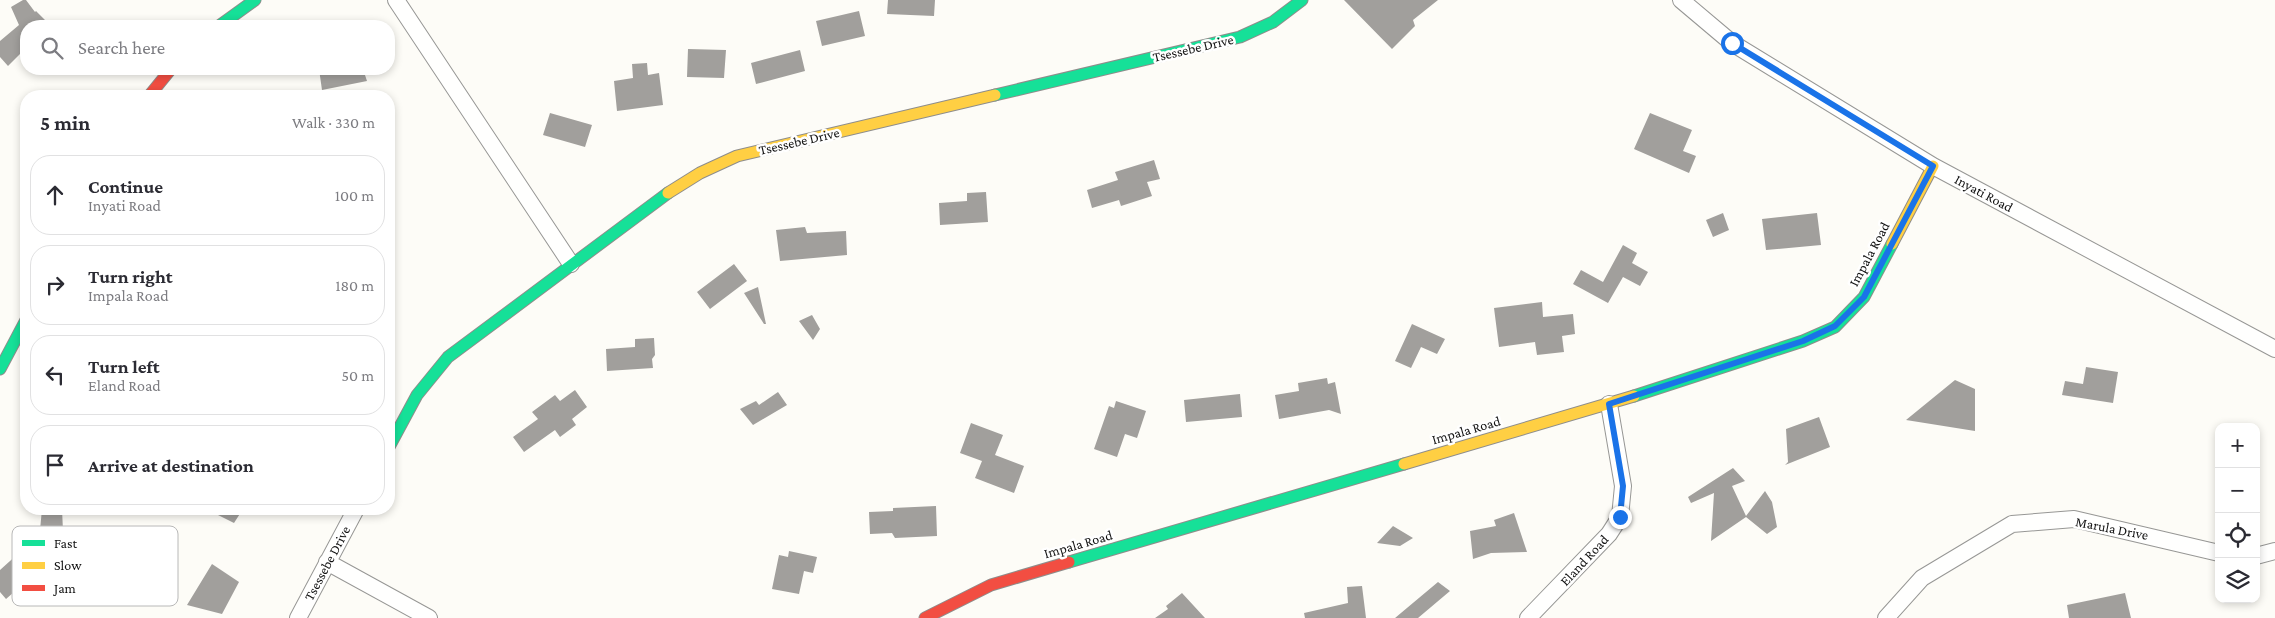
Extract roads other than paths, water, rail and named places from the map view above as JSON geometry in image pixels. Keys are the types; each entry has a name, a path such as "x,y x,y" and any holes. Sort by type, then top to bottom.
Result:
{"street":[{"path":"227,20 254,0"},
{"path":"396,0 571,264"},
{"name":"Tsessebe Drive","path":"395,436 417,395 448,357 668,191 707,168 737,156 1240,37 1266,26 1290,12 1302,0"},
{"name":"Inyati Road","path":"1681,0 1732,43 1933,166 2275,349"},
{"path":"154,90 166,75"},
{"name":"Impala Road","path":"925,618 992,585 1609,404 1803,341 1835,326 1864,297 1933,166"},
{"path":"0,370 20,332"},
{"name":"Eland Road","path":"1528,618 1609,534 1620,517 1623,486 1609,404"},
{"name":"Tsessebe Drive","path":"298,618 353,515"},
{"name":"Marula Drive","path":"1886,618 1922,578 2012,524 2074,519 2215,552"},
{"path":"2260,555 2275,551"},
{"path":"327,562 429,618"}]}
